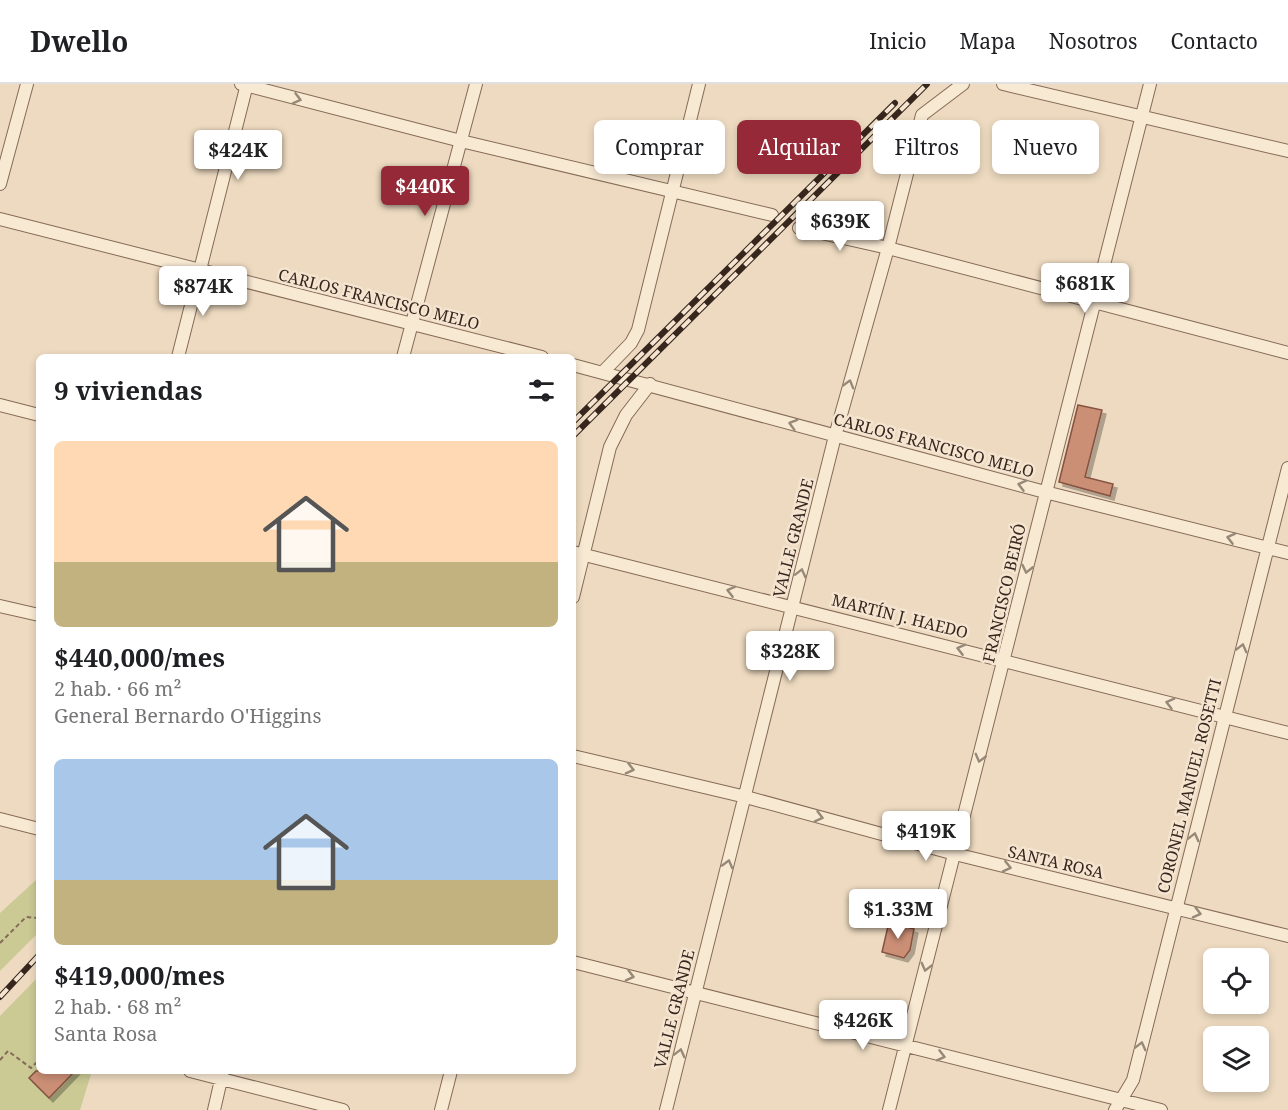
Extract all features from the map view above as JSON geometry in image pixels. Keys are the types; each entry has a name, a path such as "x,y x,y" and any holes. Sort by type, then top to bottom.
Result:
{"street":[{"path":"0,184 27,84"},
{"path":"179,354 245,84 461,141 772,215"},
{"path":"404,354 476,84"},
{"path":"603,372 631,343 638,330 699,84"},
{"name":"VALLE GRANDE","path":"666,1110 694,992 746,797 834,436 888,248 922,115 963,84"},
{"path":"1003,84 1288,151"},
{"name":"FRANCISCO BEIRÓ","path":"889,1110 1006,660 1046,492 1150,84"},
{"name":"CARLOS FRANCISCO MELO","path":"0,219 530,354"},
{"path":"799,228 888,248 1288,353"},
{"name":"CARLOS FRANCISCO MELO","path":"576,366 1046,492 1288,553"},
{"path":"576,571 578,553 609,447 626,415 650,384"},
{"path":"0,405 36,414"},
{"name":"CORONEL MANUEL ROSETTI","path":"1118,1105 1133,1080 1288,468"},
{"name":"MARTÍN J. HAEDO","path":"578,553 1288,733"},
{"path":"0,606 36,614"},
{"name":"SANTA ROSA","path":"576,757 746,797 955,855 1288,936"},
{"path":"0,819 36,828"},
{"path":"576,963 905,1047 1118,1105 1161,1110"},
{"path":"441,1110 450,1074"},
{"path":"214,1110 222,1075 342,1110"}],"path":[{"path":"0,943 26,917 36,918"},
{"path":"0,1060 9,1051 31,1068 36,1063"}],"shaded area":[{"path":"36,880 36,935 0,971 0,913"},
{"path":"36,979 36,1074 91,1074 80,1110 0,1110 0,1016"}],"building":[{"path":"1078,405 1102,410 1085,477 1113,484 1110,496 1059,482"},
{"path":"889,922 914,929 910,950 904,958 882,952"},
{"path":"36,1071 36,1074 72,1074 49,1098 29,1078"}],"railway":[{"path":"576,433 927,84"},
{"path":"576,419 895,103"},
{"path":"0,997 36,958"}]}
